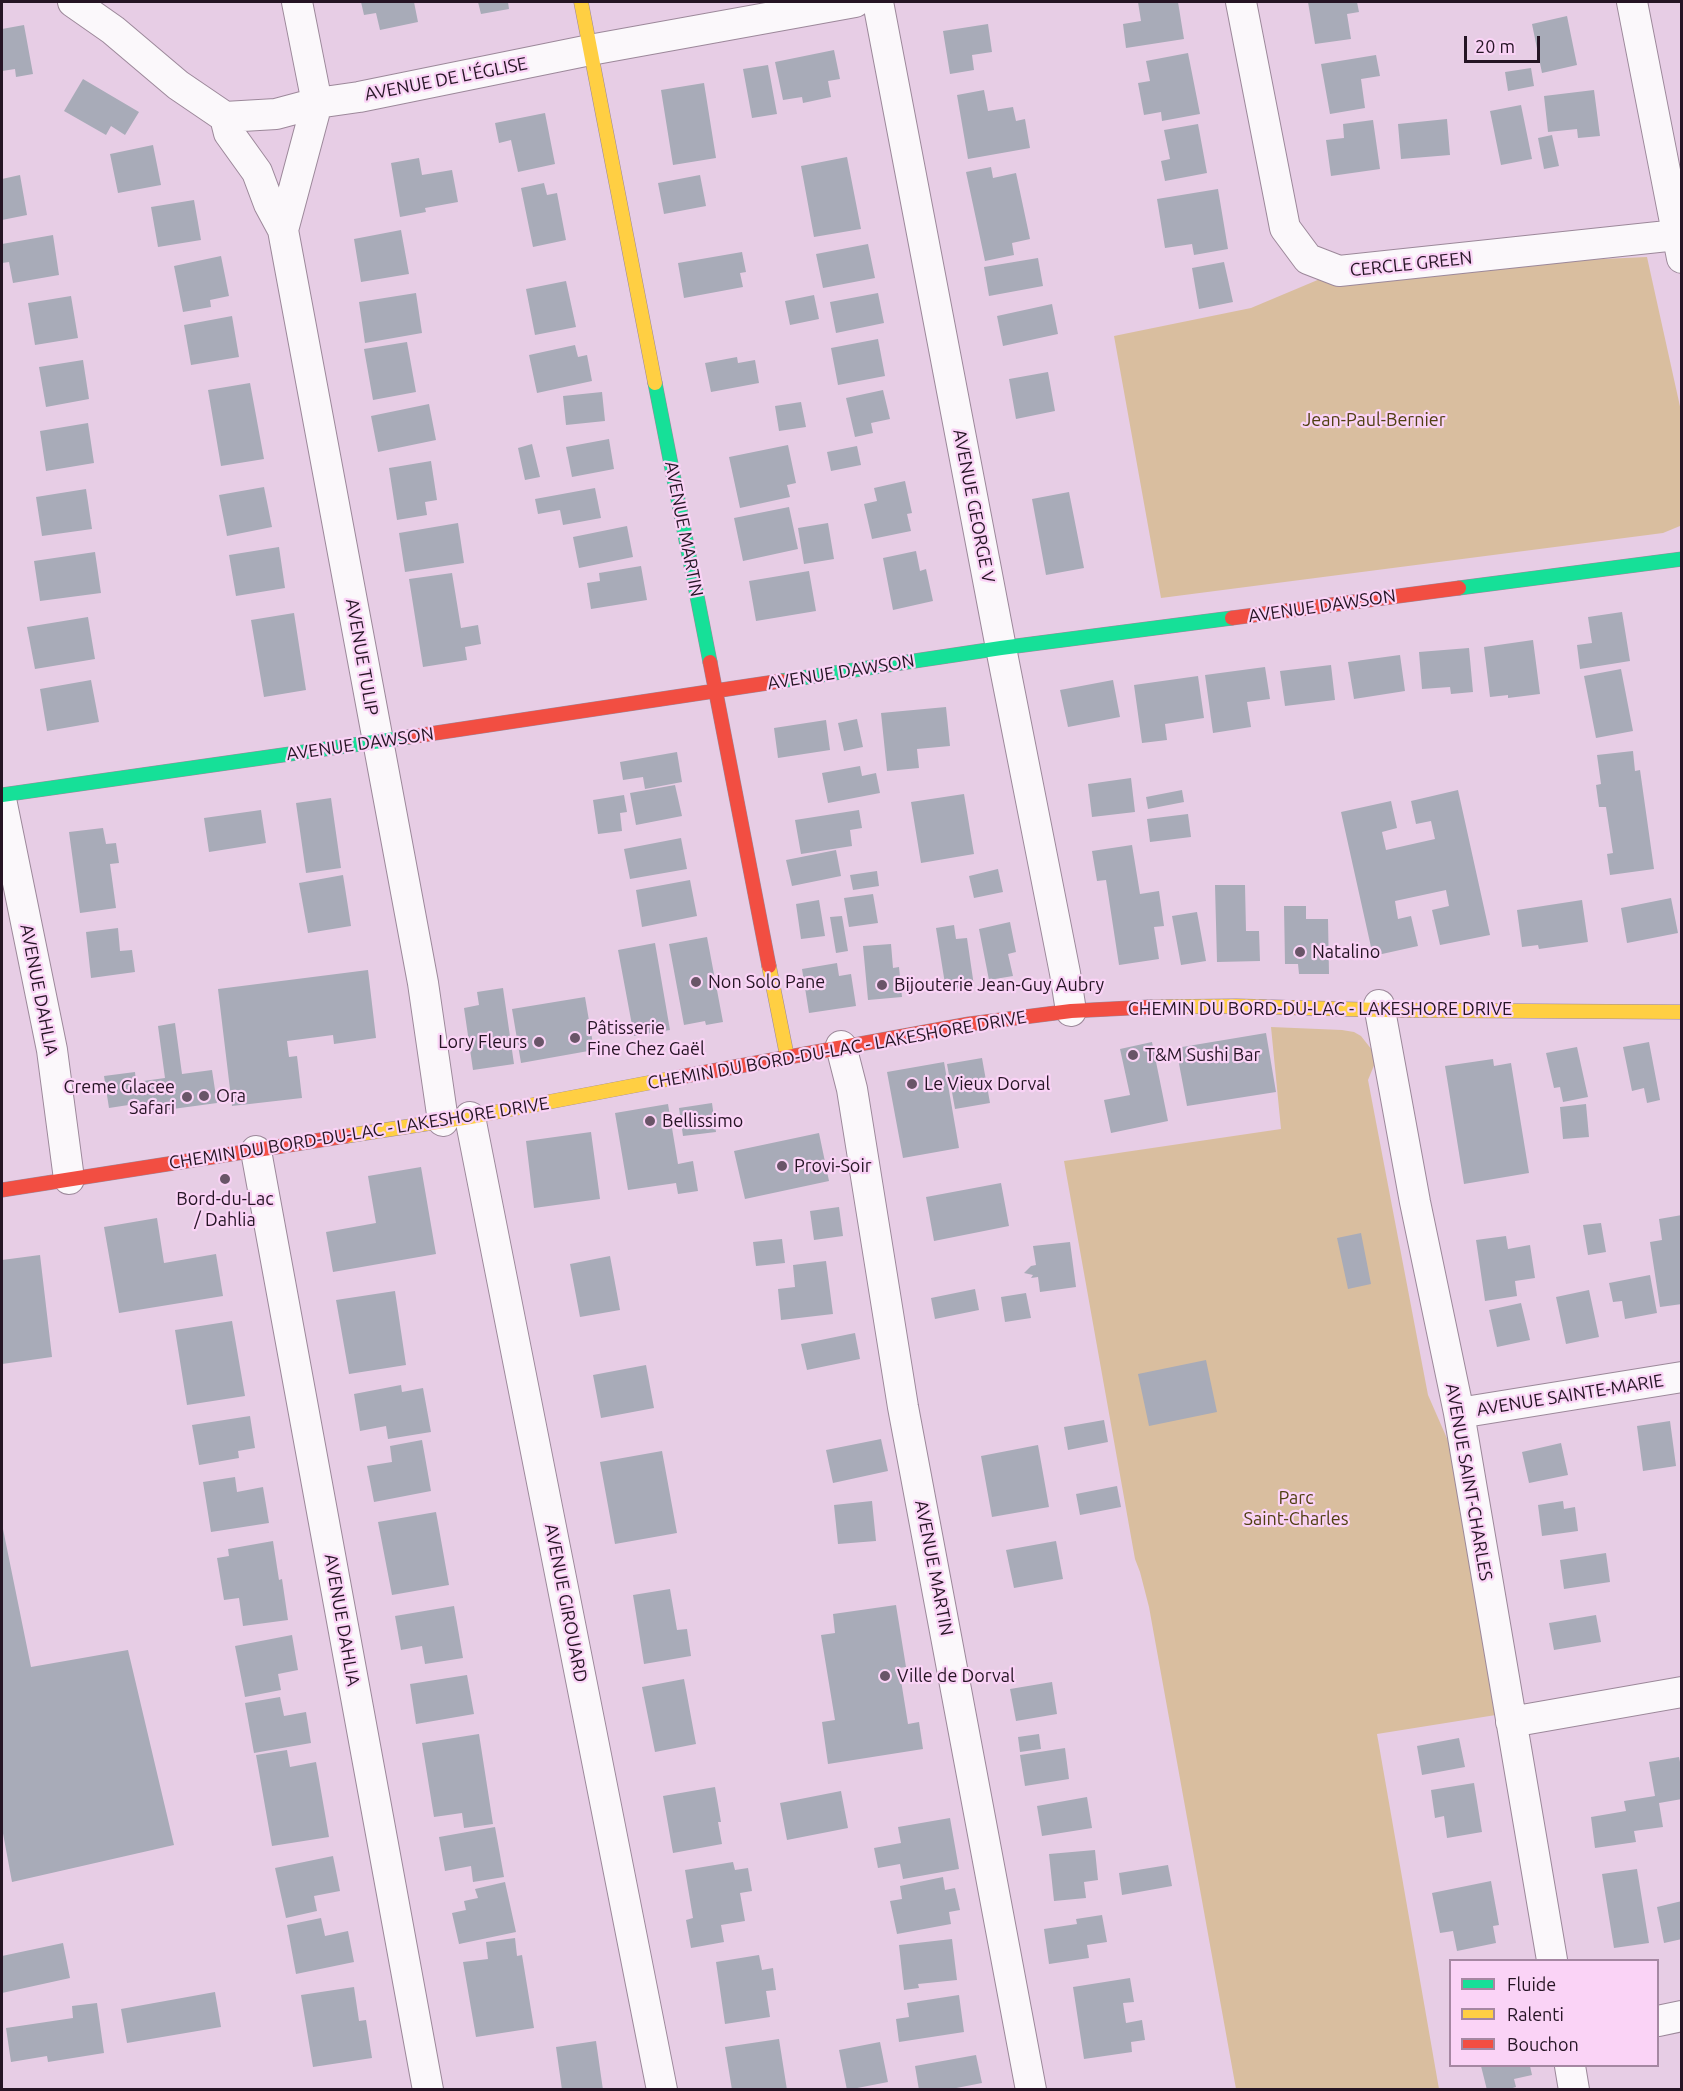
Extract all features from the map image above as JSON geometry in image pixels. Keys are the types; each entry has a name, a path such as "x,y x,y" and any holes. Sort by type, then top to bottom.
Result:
{"street":[{"path":"73,2 113,30 178,85 225,117"},
{"name":"AVENUE TULIP","path":"283,230 317,103 297,2"},
{"name":"AVENUE MARTIN","path":"581,2 787,1056"},
{"name":"AVENUE DE L'ÉGLISE","path":"225,117 276,114 317,103 359,97 590,50 855,2"},
{"name":"AVENUE GEORGE V","path":"878,2 1071,1011"},
{"name":"CERCLE GREEN","path":"1241,2 1285,228 1308,259 1339,271 1679,247"},
{"path":"1632,2 1679,247"},
{"name":"AVENUE TULIP","path":"225,117 230,133 257,172 269,204 283,230 423,983 457,1119"},
{"name":"AVENUE DAWSON","path":"2,795 377,742 1001,648 1682,559"},
{"name":"AVENUE DAHLIA","path":"2,804 52,1050 69,1179"},
{"name":"CHEMIN DU BORD-DU-LAC - LAKESHORE DRIVE","path":"2,1190 457,1119 842,1046 969,1024 1071,1011 1214,1006 1682,1011"},
{"name":"AVENUE SAINT-CHARLES","path":"1380,1007 1415,1202 1459,1413 1552,1959"},
{"name":"AVENUE MARTIN","path":"842,1046 852,1089 903,1407 1031,2090"},
{"name":"AVENUE GIROUARD","path":"457,1119 662,2090"},
{"name":"AVENUE DAHLIA","path":"256,1151 428,2090"},
{"name":"AVENUE SAINTE-MARIE","path":"1459,1413 1682,1377"},
{"path":"1511,1722 1682,1692"},
{"path":"1659,2021 1682,2016"},
{"path":"1570,2067 1574,2090"}],"green space":[{"name":"Jean-Paul-Bernier","path":"1647,257 1681,411 1680,526 1663,533 1161,598 1114,336 1251,308 1339,271"},
{"name":"Parc Saint-Charles","path":"1271,1027 1354,1032 1361,1036 1372,1050 1375,1063 1368,1080 1428,1395 1456,1459 1502,1714 1377,1734 1439,2089 1236,2089 1149,1607 1135,1559 1064,1161 1281,1129"}],"building":[{"path":"361,2 414,2 418,22 380,30 376,13 364,15"},
{"path":"478,2 508,2 509,9 481,14"},
{"path":"1138,2 1178,2 1184,39 1126,48 1123,24 1141,21"},
{"path":"1308,2 1357,2 1359,12 1347,14 1351,39 1315,44"},
{"path":"1567,16 1577,65 1542,73 1532,24"},
{"path":"988,24 992,52 972,55 974,70 950,74 943,31"},
{"path":"24,25 33,74 16,77 15,69 2,71 2,29"},
{"path":"834,50 840,79 828,81 831,97 803,103 802,97 783,100 775,62"},
{"path":"1188,53 1200,114 1162,121 1161,112 1144,115 1138,83 1150,81 1146,61"},
{"path":"1376,55 1380,76 1361,79 1365,108 1330,114 1321,64"},
{"path":"768,65 777,114 752,118 743,69"},
{"path":"1531,68 1534,86 1508,91 1505,72"},
{"path":"83,79 139,112 125,135 111,126 106,135 64,111"},
{"path":"704,83 716,158 673,165 661,90"},
{"path":"984,90 988,111 1013,107 1016,121 1025,119 1030,148 968,159 957,95"},
{"path":"1594,90 1600,136 1578,138 1577,129 1548,132 1544,96"},
{"path":"1521,105 1532,159 1501,165 1490,111"},
{"path":"545,113 555,164 518,172 511,140 499,143 495,123"},
{"path":"1447,119 1450,155 1401,159 1398,124"},
{"path":"1373,120 1380,169 1331,176 1326,140 1344,138 1343,124"},
{"path":"1198,124 1207,173 1165,181 1161,161 1170,159 1164,130"},
{"path":"1552,135 1559,166 1544,169 1538,138"},
{"path":"153,145 161,185 118,193 110,154"},
{"path":"847,157 861,229 814,237 801,166"},
{"path":"419,158 422,175 452,170 458,202 425,208 426,212 400,217 391,163"},
{"path":"991,167 993,178 1016,173 1030,239 1012,243 1014,255 985,261 966,172"},
{"path":"20,175 27,215 2,220 2,179"},
{"path":"700,175 706,206 664,214 658,183"},
{"path":"544,183 547,195 557,193 566,240 533,247 521,188"},
{"path":"1218,189 1228,249 1194,255 1192,244 1165,248 1157,199"},
{"path":"194,200 201,240 158,247 151,207"},
{"path":"401,230 409,274 361,282 354,239"},
{"path":"53,235 59,275 13,283 9,262 2,263 2,244"},
{"path":"868,244 875,278 823,288 816,254"},
{"path":"742,252 746,272 740,273 743,287 684,298 678,263"},
{"path":"221,256 229,296 210,300 211,307 183,312 174,266"},
{"path":"1038,258 1043,286 989,296 984,267"},
{"path":"1224,262 1233,302 1199,309 1192,268"},
{"path":"566,281 576,327 535,335 526,289"},
{"path":"416,293 422,333 365,343 359,302"},
{"path":"878,293 884,323 836,333 830,302"},
{"path":"814,295 819,319 790,325 785,301"},
{"path":"71,296 78,338 35,345 28,303"},
{"path":"1052,304 1058,334 1003,346 997,316"},
{"path":"232,316 239,357 191,365 184,325"},
{"path":"878,339 885,376 838,385 831,348"},
{"path":"407,342 416,392 373,400 364,349"},
{"path":"575,345 578,357 587,355 592,381 537,393 529,355"},
{"path":"737,357 738,363 755,360 759,383 711,392 705,363"},
{"path":"83,360 89,399 46,407 39,367"},
{"path":"1048,372 1055,411 1016,419 1009,379"},
{"path":"250,383 264,459 221,466 208,390"},
{"path":"883,390 890,419 871,423 873,433 855,437 846,398"},
{"path":"602,392 605,421 566,425 563,396"},
{"path":"801,402 806,427 779,431 775,406"},
{"path":"429,404 436,440 378,452 371,416"},
{"path":"88,423 94,463 46,471 40,431"},
{"path":"609,439 614,469 572,477 566,447"},
{"path":"532,444 540,477 525,480 518,448"},
{"path":"788,445 796,483 787,485 790,497 740,508 729,457"},
{"path":"857,446 861,465 831,471 827,452"},
{"path":"431,461 437,500 425,502 427,515 397,520 389,468"},
{"path":"905,481 912,513 907,514 911,531 872,539 864,504 877,501 874,488"},
{"path":"264,487 272,527 227,536 219,495"},
{"path":"595,488 601,518 563,525 560,510 538,514 535,499"},
{"path":"86,489 92,529 42,536 36,497"},
{"path":"1069,492 1084,568 1046,575 1032,499"},
{"path":"789,507 798,549 743,561 734,518"},
{"path":"458,523 464,563 405,572 399,533"},
{"path":"828,523 834,559 804,564 798,528"},
{"path":"627,526 633,557 579,568 573,537"},
{"path":"279,547 285,588 236,596 229,555"},
{"path":"916,551 920,571 926,569 933,601 893,610 883,558"},
{"path":"95,552 101,593 40,601 34,561"},
{"path":"641,566 647,600 591,609 587,583 600,581 599,573"},
{"path":"809,571 816,611 756,621 749,581"},
{"path":"452,573 461,628 478,625 481,644 465,647 467,660 423,667 409,579"},
{"path":"1622,612 1630,661 1580,669 1577,645 1592,643 1588,617"},
{"path":"294,613 306,690 264,697 251,620"},
{"path":"88,617 95,659 35,669 27,627"},
{"path":"1533,640 1540,694 1508,698 1508,695 1490,697 1484,647"},
{"path":"1469,648 1473,692 1451,694 1450,687 1422,689 1419,652"},
{"path":"1400,655 1405,691 1354,699 1348,662"},
{"path":"1331,665 1335,700 1285,706 1280,671"},
{"path":"1265,667 1270,699 1247,702 1251,727 1213,733 1205,675"},
{"path":"1621,669 1633,731 1596,738 1584,676"},
{"path":"1198,676 1204,718 1165,724 1167,740 1142,743 1134,685"},
{"path":"91,680 99,722 47,731 40,689"},
{"path":"1113,680 1120,717 1068,727 1060,690"},
{"path":"946,707 950,746 917,749 919,768 887,771 881,713"},
{"path":"857,719 863,747 844,751 838,723"},
{"path":"826,720 830,750 778,758 774,728"},
{"path":"1633,751 1635,771 1640,770 1654,869 1610,875 1607,854 1613,853 1606,807 1599,807 1596,785 1601,784 1597,755"},
{"path":"677,752 682,782 645,789 643,777 623,780 620,762"},
{"path":"860,766 862,776 876,773 880,793 828,803 822,773"},
{"path":"1131,778 1135,812 1092,817 1088,784"},
{"path":"675,785 682,816 636,825 630,793"},
{"path":"1182,790 1184,802 1148,809 1146,797"},
{"path":"1458,790 1490,935 1440,945 1432,910 1449,906 1446,890 1395,901 1398,919 1411,916 1418,946 1373,956 1341,812 1391,801 1397,828 1382,832 1386,850 1435,839 1431,821 1416,824 1411,801"},
{"path":"964,794 974,854 921,863 911,802"},
{"path":"624,795 627,812 620,813 622,831 598,834 593,800"},
{"path":"331,798 341,868 306,873 296,803"},
{"path":"261,810 266,843 209,852 204,818"},
{"path":"859,810 862,828 850,830 852,846 801,854 795,820"},
{"path":"1188,814 1191,837 1150,842 1147,819"},
{"path":"103,828 106,844 116,843 119,863 110,864 116,908 80,913 69,832"},
{"path":"681,838 687,869 630,879 624,849"},
{"path":"1132,845 1140,894 1159,891 1164,926 1154,927 1159,959 1119,965 1106,880 1097,881 1092,851"},
{"path":"836,850 841,876 792,886 786,860"},
{"path":"998,869 1003,892 974,898 969,876"},
{"path":"877,871 879,886 853,890 850,875"},
{"path":"343,875 351,926 308,933 299,883"},
{"path":"690,880 697,916 642,927 636,890"},
{"path":"1215,885 1245,885 1246,931 1259,931 1260,961 1217,962"},
{"path":"873,894 878,923 849,927 844,898"},
{"path":"1671,898 1678,933 1627,943 1621,908"},
{"path":"819,900 825,936 801,939 796,904"},
{"path":"1582,900 1588,942 1539,949 1538,945 1522,947 1517,910"},
{"path":"1284,906 1306,906 1306,919 1328,919 1329,974 1299,974 1298,964 1285,964"},
{"path":"1197,912 1206,961 1181,965 1172,916"},
{"path":"842,916 848,951 836,953 830,917"},
{"path":"1010,922 1016,952 1008,954 1013,976 989,980 979,929"},
{"path":"954,925 956,939 967,938 974,986 946,990 936,928"},
{"path":"118,928 120,951 132,950 135,972 91,978 86,932"},
{"name":"Non Solo Pane","path":"707,937 723,1022 706,1025 705,1021 684,1025 669,944"},
{"path":"655,943 670,1030 634,1036 618,950"},
{"path":"891,944 893,968 899,967 902,997 868,1000 863,946"},
{"path":"837,963 839,976 851,974 856,1006 809,1013 802,969"},
{"path":"368,970 376,1038 334,1044 333,1035 287,1041 289,1057 297,1056 302,1098 232,1106 218,989"},
{"path":"503,988 514,1064 473,1070 464,1008 479,1005 477,992"},
{"path":"585,997 594,1050 521,1063 512,1009"},
{"path":"175,1023 182,1074 212,1070 217,1103 136,1114 135,1104 109,1108 104,1076 135,1072 136,1082 165,1078 158,1026"},
{"path":"1266,1033 1276,1092 1187,1106 1176,1048"},
{"path":"1152,1042 1168,1121 1111,1133 1104,1100 1130,1095 1120,1049"},
{"path":"1649,1042 1660,1100 1647,1103 1644,1088 1632,1091 1623,1047"},
{"path":"1577,1047 1588,1097 1563,1102 1560,1087 1554,1088 1546,1053"},
{"path":"982,1058 990,1103 955,1109 947,1064"},
{"path":"1493,1059 1494,1066 1511,1063 1529,1173 1464,1184 1445,1066"},
{"path":"944,1062 959,1148 903,1158 887,1072"},
{"path":"712,1103 716,1132 683,1136 679,1108"},
{"path":"668,1104 678,1164 693,1161 698,1191 678,1194 676,1183 628,1190 615,1113"},
{"path":"1586,1104 1589,1137 1563,1139 1560,1107"},
{"path":"591,1132 600,1199 534,1208 526,1141"},
{"name":"Provi-Soir","path":"819,1133 829,1181 745,1199 734,1151"},
{"path":"421,1167 436,1254 333,1272 326,1232 376,1223 368,1176"},
{"path":"1001,1183 1009,1226 934,1241 926,1197"},
{"path":"839,1207 843,1236 814,1240 810,1211"},
{"path":"1682,1215 1682,1304 1660,1307 1650,1242 1662,1240 1659,1219"},
{"path":"157,1218 164,1263 216,1254 223,1296 119,1313 104,1227"},
{"path":"1601,1223 1606,1252 1588,1255 1583,1225"},
{"path":"1361,1233 1371,1284 1348,1289 1337,1238"},
{"path":"1506,1236 1508,1249 1530,1245 1535,1278 1515,1281 1517,1296 1485,1301 1476,1240"},
{"path":"782,1239 785,1263 756,1266 753,1242"},
{"path":"1070,1242 1076,1287 1040,1292 1038,1277 1031,1278 1033,1275 1024,1273 1031,1266 1036,1265 1033,1246"},
{"path":"40,1255 52,1357 2,1364 2,1260"},
{"path":"610,1256 620,1310 580,1317 570,1264"},
{"path":"826,1261 833,1314 781,1320 778,1289 795,1287 793,1265"},
{"path":"1650,1275 1657,1313 1625,1319 1622,1301 1613,1302 1609,1283"},
{"path":"975,1289 979,1310 935,1319 931,1298"},
{"path":"1589,1290 1599,1337 1566,1344 1556,1297"},
{"path":"395,1291 406,1365 349,1374 336,1300"},
{"path":"1026,1293 1031,1318 1005,1322 1001,1297"},
{"path":"1521,1303 1530,1340 1497,1347 1489,1310"},
{"path":"232,1321 245,1396 187,1405 175,1330"},
{"path":"855,1333 860,1359 807,1370 801,1344"},
{"path":"1206,1360 1217,1412 1149,1426 1138,1374"},
{"path":"646,1365 654,1408 601,1418 593,1375"},
{"path":"401,1385 402,1392 423,1388 431,1432 388,1439 386,1426 360,1431 354,1394"},
{"path":"250,1416 255,1448 238,1451 239,1458 199,1465 192,1425"},
{"path":"1104,1420 1108,1442 1068,1450 1064,1427"},
{"path":"1670,1421 1676,1466 1643,1471 1637,1426"},
{"path":"881,1439 888,1471 833,1483 826,1450"},
{"path":"422,1440 431,1491 374,1502 367,1466 392,1462 390,1446"},
{"path":"1561,1443 1568,1475 1529,1483 1522,1452"},
{"path":"1038,1445 1049,1507 992,1517 981,1456"},
{"path":"662,1451 677,1533 615,1544 600,1462"},
{"path":"235,1477 237,1492 263,1487 269,1523 211,1532 203,1482"},
{"path":"1117,1486 1121,1507 1080,1515 1076,1494"},
{"path":"872,1501 876,1541 838,1544 834,1505"},
{"path":"1563,1501 1564,1509 1575,1507 1578,1531 1542,1536 1538,1505"},
{"path":"436,1512 449,1585 392,1595 378,1522"},
{"path":"3,1529 31,1667 128,1650 174,1845 12,1882 2,1828"},
{"path":"273,1541 288,1620 243,1626 239,1598 224,1600 217,1558 229,1556 228,1549"},
{"path":"1056,1541 1063,1579 1014,1588 1006,1550"},
{"path":"1606,1553 1610,1582 1564,1589 1560,1560"},
{"path":"670,1589 677,1630 687,1629 691,1656 644,1664 633,1595"},
{"path":"896,1605 906,1667 899,1668 908,1724 919,1722 923,1749 828,1764 822,1722 835,1720 821,1635 835,1633 833,1614"},
{"path":"454,1606 463,1658 425,1664 422,1646 401,1650 395,1616"},
{"path":"1596,1615 1601,1642 1554,1650 1549,1623"},
{"path":"292,1635 298,1670 278,1674 281,1690 245,1697 235,1646"},
{"path":"467,1675 474,1714 416,1724 410,1684"},
{"path":"684,1679 696,1744 655,1752 642,1687"},
{"path":"1052,1682 1057,1714 1016,1721 1010,1689"},
{"path":"280,1697 284,1716 306,1712 311,1743 254,1753 245,1703"},
{"path":"479,1734 493,1824 464,1828 462,1813 434,1817 422,1743"},
{"path":"1039,1734 1041,1749 1020,1752 1018,1737"},
{"path":"1459,1738 1465,1767 1422,1775 1417,1746"},
{"path":"1065,1748 1069,1779 1025,1786 1020,1755"},
{"path":"287,1750 290,1767 316,1762 329,1837 272,1846 256,1755"},
{"path":"1679,1757 1682,1772 1682,1799 1659,1803 1663,1827 1634,1831 1636,1842 1595,1848 1591,1817 1626,1811 1624,1801 1655,1796 1649,1762"},
{"path":"1474,1783 1482,1832 1447,1838 1444,1816 1435,1818 1431,1790"},
{"path":"715,1787 722,1844 673,1853 663,1796"},
{"path":"841,1791 848,1828 787,1840 780,1803"},
{"path":"1087,1797 1092,1828 1042,1836 1037,1806"},
{"path":"950,1818 959,1869 903,1879 900,1864 878,1868 874,1848 901,1843 898,1827"},
{"path":"495,1827 504,1877 473,1882 471,1866 445,1871 439,1837"},
{"path":"1095,1850 1098,1880 1084,1882 1086,1898 1054,1901 1049,1854"},
{"path":"333,1856 340,1891 314,1896 317,1911 286,1918 275,1868"},
{"path":"733,1862 735,1870 748,1868 752,1891 740,1893 745,1921 721,1925 724,1942 691,1948 686,1920 693,1918 685,1870"},
{"path":"1168,1865 1172,1886 1122,1895 1119,1873"},
{"path":"1637,1869 1649,1943 1614,1948 1602,1874"},
{"path":"943,1877 945,1890 955,1888 960,1910 949,1912 951,1924 897,1934 890,1901 902,1899 900,1886"},
{"path":"1491,1881 1499,1925 1493,1926 1496,1943 1457,1951 1453,1931 1440,1933 1432,1893"},
{"path":"505,1882 516,1932 459,1944 452,1913 466,1910 464,1901 478,1898 475,1889"},
{"path":"1682,1901 1682,1939 1664,1943 1657,1907"},
{"path":"1102,1915 1107,1942 1087,1945 1089,1958 1049,1964 1044,1929 1077,1924 1076,1919"},
{"path":"321,1918 325,1936 348,1931 354,1962 296,1974 287,1925"},
{"path":"515,1938 517,1956 522,1955 534,2028 476,2037 463,1962 488,1959 486,1942"},
{"path":"952,1939 957,1980 918,1984 919,1988 904,1990 899,1945"},
{"path":"63,1943 70,1978 2,1993 2,1956"},
{"path":"759,1955 762,1970 773,1968 776,1990 766,1991 770,2017 725,2024 716,1962"},
{"path":"1130,1978 1134,2002 1123,2003 1126,2023 1142,2020 1145,2040 1131,2042 1132,2052 1084,2059 1073,1987"},
{"path":"354,1987 359,2021 366,2020 372,2058 313,2067 301,1995"},
{"path":"215,1992 221,2027 127,2043 121,2009"},
{"path":"959,1995 964,2032 899,2042 896,2019 909,2017 907,2003"},
{"path":"97,2003 104,2053 48,2062 47,2056 11,2062 6,2028 73,2018 72,2006"},
{"path":"779,2039 787,2090 732,2090 725,2047"},
{"path":"596,2041 603,2090 562,2090 556,2047"},
{"path":"880,2042 888,2082 847,2090 839,2050"},
{"path":"976,2055 982,2083 946,2090 919,2090 915,2066"},
{"path":"1481,2067 1530,2067 1532,2075 1514,2079 1516,2087 1506,2090 1487,2090"}],"traffic: fast":[{"path":"655,383 710,662"},
{"path":"1459,588 1682,559"},
{"path":"781,681 1001,648 1232,618"},
{"path":"2,795 409,737"}],"traffic: slow":[{"path":"581,2 655,383"},
{"path":"769,966 787,1056"},
{"path":"1149,1007 1236,1006 1380,1010 1682,1012"},
{"path":"346,1136 470,1117 674,1078"}],"traffic: jam":[{"path":"1232,618 1459,588"},
{"path":"710,662 769,966"},
{"path":"409,737 781,681"},
{"path":"674,1078 969,1024 1071,1011 1149,1007"},
{"path":"2,1190 346,1136"}],"place":[{"name":"Natalino","path":"1300,952"},
{"name":"Non Solo Pane","path":"696,982"},
{"name":"Bijouterie Jean-Guy Aubry","path":"882,985"},
{"name":"Pâtisserie Fine Chez Gaël","path":"575,1038"},
{"name":"Lory Fleurs","path":"539,1042"},
{"name":"T&M Sushi Bar","path":"1133,1055"},
{"name":"Le Vieux Dorval","path":"912,1084"},
{"name":"Ora","path":"204,1096"},
{"name":"Creme Glacee Safari","path":"187,1097"},
{"name":"Bellissimo","path":"650,1121"},
{"name":"Provi-Soir","path":"782,1166"},
{"name":"Bord-du-Lac / Dahlia","path":"225,1179"},
{"name":"Ville de Dorval","path":"885,1676"}]}
